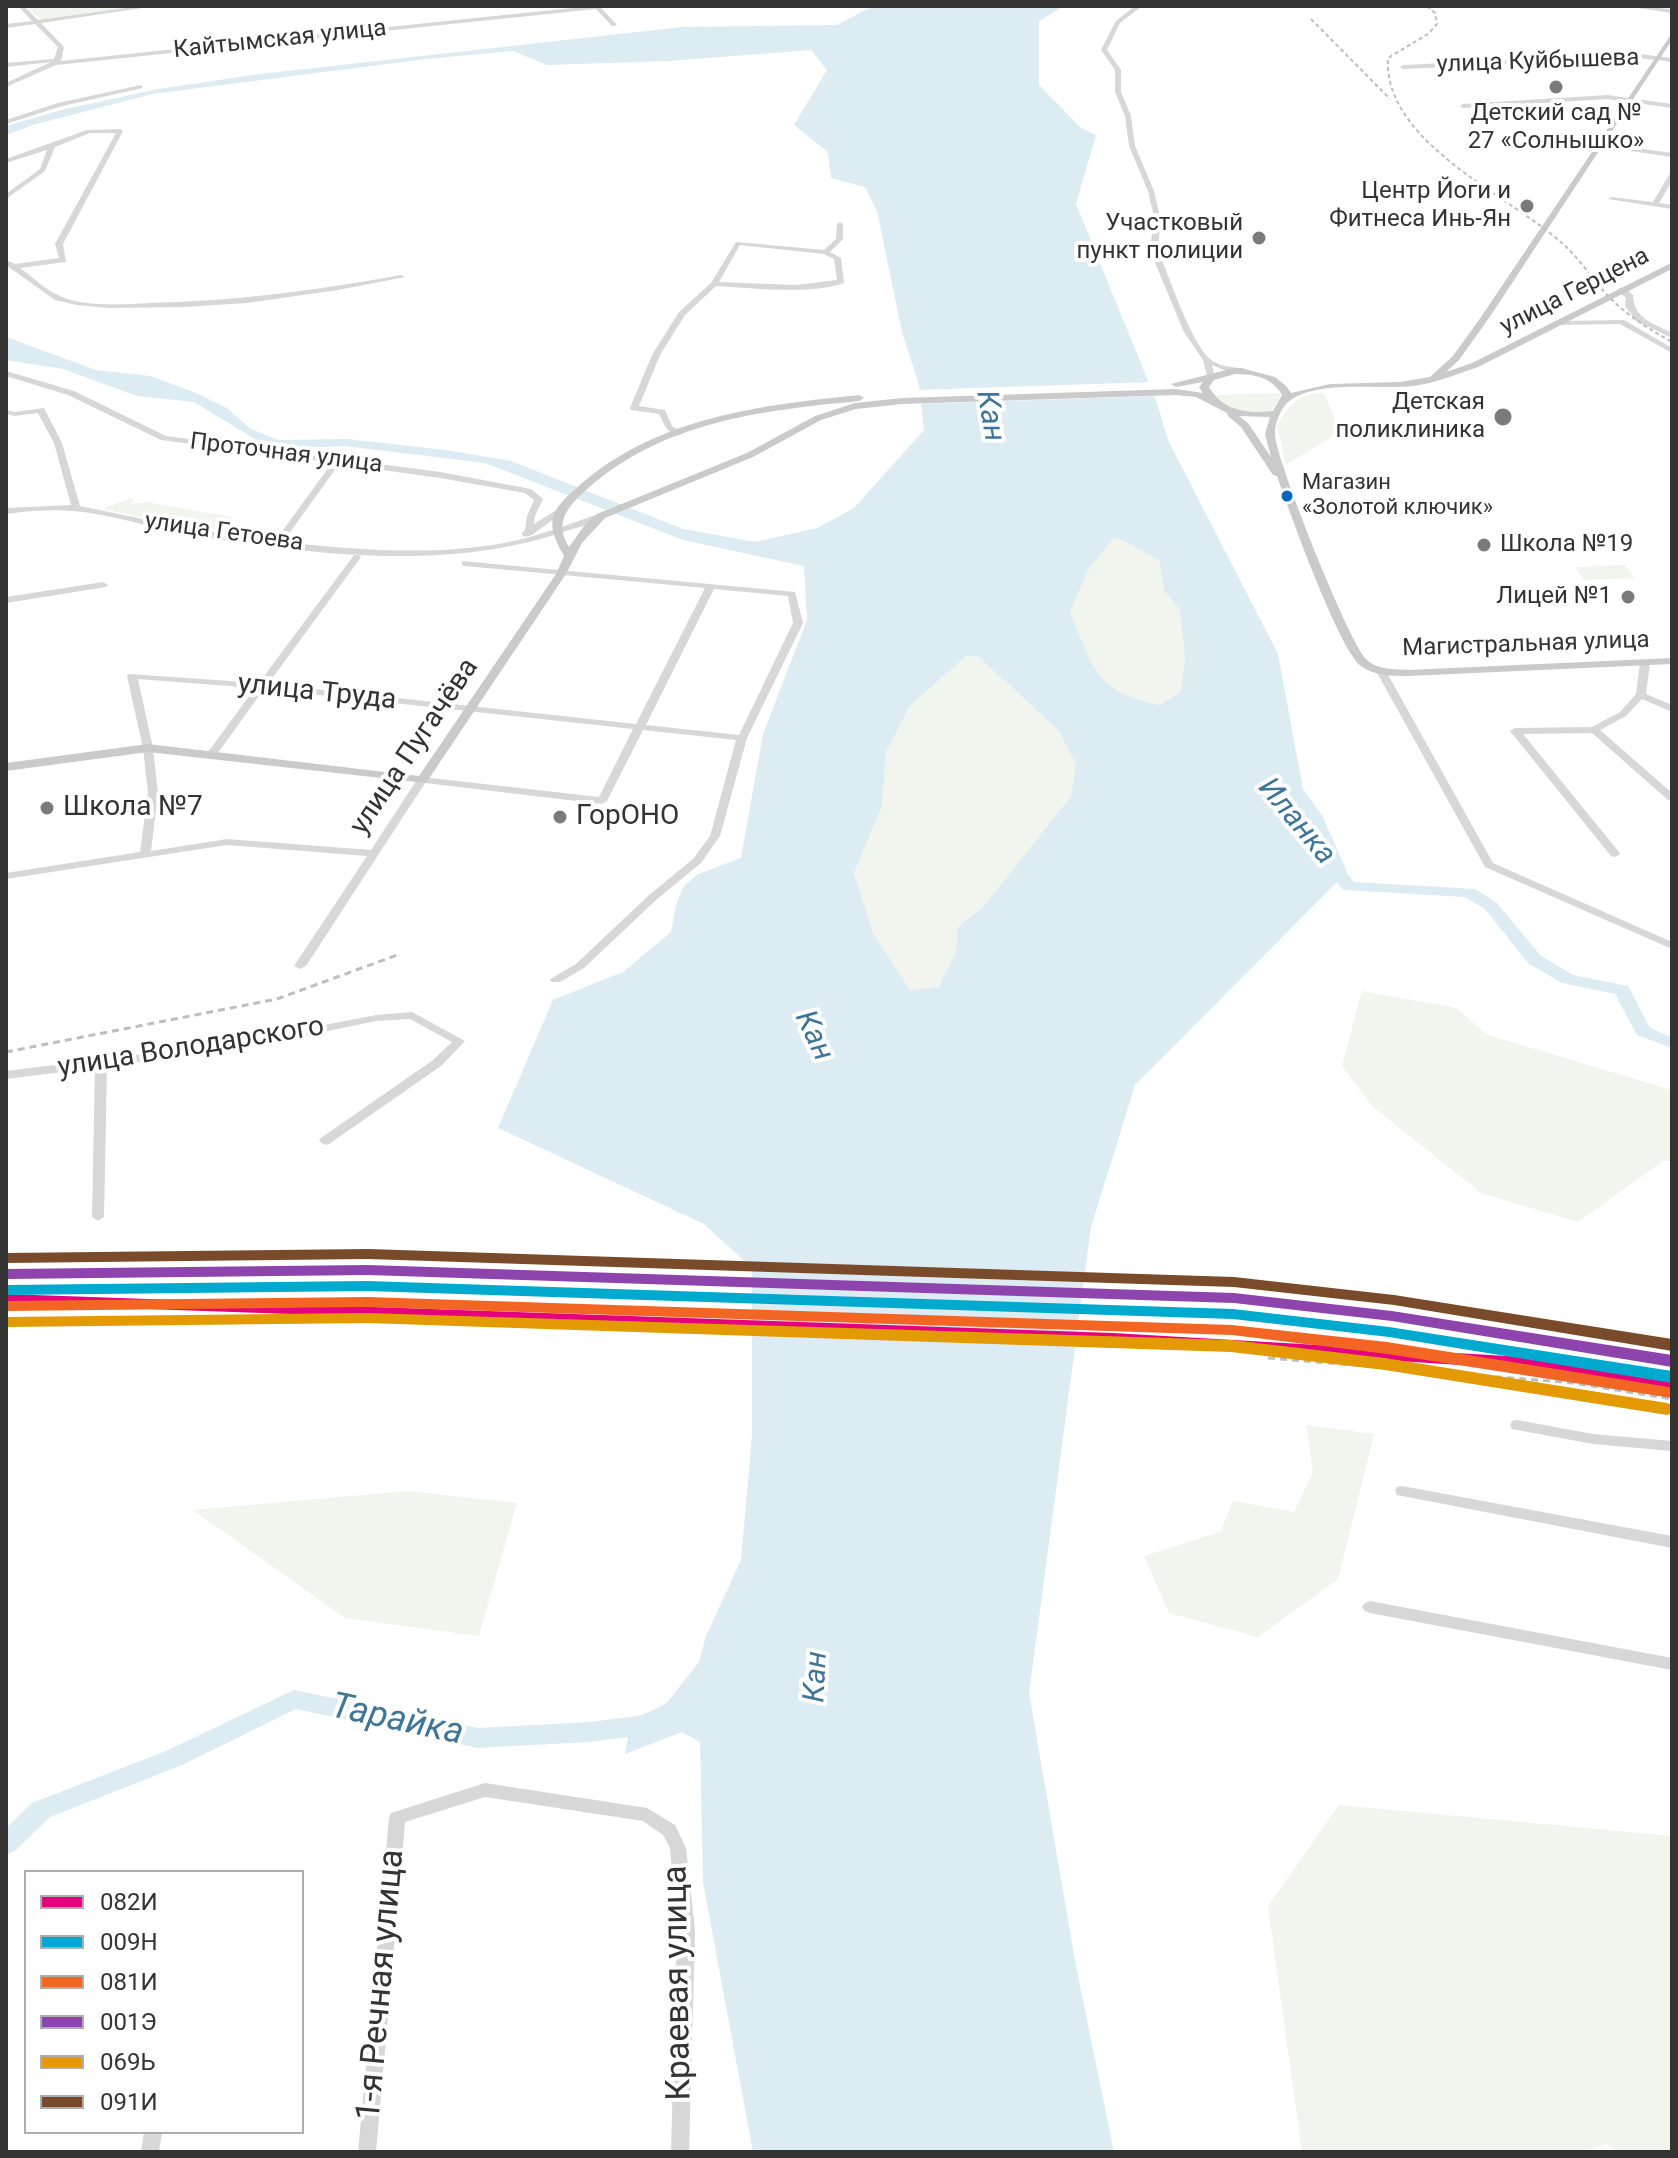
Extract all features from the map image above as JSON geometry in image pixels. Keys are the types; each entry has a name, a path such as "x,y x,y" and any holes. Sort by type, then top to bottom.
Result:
{"main road":[{"path":"1433,379 1460,354 1672,35"},
{"name":"улица Герцена","path":"1319,388 1414,383 1433,379 1497,354 1672,266"},
{"path":"1460,354 1497,354"},
{"path":"568,555 556,532 558,513 586,484 612,464 648,443 767,408 901,397 1174,388 1243,371 1319,388"},
{"path":"1211,378 1204,387 1245,425 1285,487"},
{"path":"1273,380 1285,390 1285,400 1276,413 1269,434 1285,487 1349,641 1360,659 1381,671"},
{"path":"1174,388 1198,394 1243,415 1276,413"},
{"path":"1285,400 1319,388"},
{"path":"601,516 750,455 818,418 855,406 901,397"},
{"name":"улица Пугачёва","path":"422,780 561,574 568,555 584,530 601,516"},
{"name":"Магистральная улица","path":"1381,671 1408,673 1672,661"},
{"path":"6,767 113,750 148,748 422,780"}],"street":[{"path":"6,65 57,62 61,47 21,6"},
{"path":"6,26 153,6"},
{"path":"493,6 502,17"},
{"path":"596,6 614,25"},
{"name":"Кайтымская улица","path":"6,85 57,62 607,6"},
{"path":"1139,6 1118,22 1104,50 1118,70 1118,92 1128,116 1132,146 1151,191 1158,221 1154,245 1157,258 1188,332 1207,360 1213,366 1243,371"},
{"path":"1638,6 1672,11"},
{"name":"улица Куйбышева","path":"1403,67 1639,56 1672,60"},
{"path":"6,122 60,104 141,87"},
{"path":"1463,106 1607,97 1672,106"},
{"path":"6,161 89,131 120,131 59,244 63,260 16,266"},
{"path":"1599,145 1672,155"},
{"path":"6,197 43,170 52,146"},
{"path":"1655,205 1672,175"},
{"path":"1611,199 1672,207"},
{"path":"826,252 839,239 840,224"},
{"path":"678,433 669,427 662,412 634,408 656,355 682,314 714,284 738,243 826,252 837,258 842,273 841,281 836,283 797,287 714,284"},
{"path":"6,262 16,266 35,286 65,301 120,306 291,298 401,277"},
{"path":"1622,290 1630,297 1629,306 1639,319 1672,336"},
{"path":"1558,323 1621,322 1672,351"},
{"path":"1207,360 1211,378"},
{"name":"Проточная улица","path":"6,373 71,393 164,438 338,460 528,491 539,499 531,516 529,533"},
{"path":"6,412 15,414 41,410 58,443 76,508"},
{"path":"278,543 338,460"},
{"name":"улица Гетоева","path":"6,511 76,508 163,527 278,543 444,552"},
{"path":"444,552 529,533 558,513"},
{"path":"444,552 503,545 556,532 601,516"},
{"path":"211,755 357,557"},
{"path":"465,563 792,594 798,623 742,738 715,836 697,861 652,898 580,966 556,980"},
{"path":"6,600 103,585"},
{"path":"422,780 602,801 710,588"},
{"path":"1615,854 1515,731 1594,730 1623,714 1641,695 1645,663"},
{"path":"1381,671 1489,865 1672,946"},
{"name":"улица Труда","path":"148,748 132,676 262,686 742,738"},
{"path":"1641,695 1672,709"},
{"path":"1594,730 1672,798"},
{"path":"145,855 153,793 148,748"},
{"name":"улица Пугачёва","path":"300,966 422,780"},
{"path":"6,876 227,842 372,853"},
{"name":"улица Володарского","path":"6,1075 231,1047 376,1018 412,1015 459,1041 437,1063 325,1141"},
{"path":"98,1217 101,1063"},
{"path":"1517,1425 1593,1439 1672,1446"},
{"path":"1402,1491 1672,1542"},
{"path":"1370,1607 1672,1664"},
{"name":"Краевая улица","path":"397,1818 485,1790 647,1815 669,1830 678,1848 686,1931 680,2152"},
{"name":"1-я Речная улица","path":"367,2152 397,1818"}],"shaded area":[{"path":"26,6 143,6 41,20"},
{"path":"1281,393 1276,405 1265,414 1234,408 1215,395"},
{"path":"1322,393 1340,431 1286,465 1277,426 1300,398"},
{"path":"131,498 134,500 130,504 147,502 232,517 234,520 211,531 102,509"},
{"path":"1114,536 1159,560 1164,591 1179,607 1185,656 1181,691 1160,705 1121,693 1099,674 1070,612 1088,570"},
{"path":"1625,565 1635,578 1584,580 1575,567"},
{"path":"966,656 979,657 1058,730 1076,764 1071,796 984,906 957,928 956,953 938,987 910,990 873,933 854,873 882,806 886,752 910,706"},
{"path":"1362,991 1456,1008 1488,1035 1672,1090 1672,1161 1663,1161 1578,1222 1481,1193 1372,1106 1342,1066"},
{"path":"1306,1425 1374,1434 1338,1579 1258,1637 1169,1613 1144,1556 1220,1532 1233,1501 1294,1512 1313,1472"},
{"path":"408,1491 517,1503 479,1636 345,1618 193,1510"},
{"path":"1339,1805 1672,1836 1672,2152 1615,2152 1607,2144 1583,2152 1302,2152 1268,1906"}],"water":[{"name":"Кан","path":"873,6 1064,6 1039,21 1039,85 1081,128 1096,135 1076,204 1157,403 1168,440 1278,654 1303,789 1323,817 1347,872 1135,1085 1091,1227 1029,1693 1076,1966 1114,2152 753,2152 703,1882 700,1742 682,1732 625,1754 631,1720 666,1704 699,1662 706,1636 741,1560 752,1435 752,1268 704,1224 498,1128 553,1000 623,972 671,932 676,905 684,886 698,874 741,858 763,734 807,620 804,566 683,540 485,463 344,446 303,448 263,444 194,402 137,396 63,369 6,360 6,337 96,370 150,376 227,408 251,429 278,440 347,439 511,461 683,529 755,542 817,528 854,508 924,430 919,385 902,332 877,211 865,187 831,178 828,152 794,125 827,70 811,50 669,61 547,65 513,51 426,59 152,94 6,135 6,126 61,110 158,89 260,74 682,27 837,25","holes":["1114,537 1159,560 1164,591 1179,608 1185,656 1181,691 1160,705 1121,693 1099,674 1070,612 1088,570","966,656 979,657 1058,730 1076,764 1071,796 984,906 957,928 956,953 938,987 910,990 873,933 854,873 882,806 886,752 910,706"]}],"pier":[{"path":"1153,382 1158,396 917,404 916,390"}],"waterway":[{"name":"Иланка","path":"1327,859 1349,887 1469,892 1491,906 1534,959 1568,979 1622,990 1643,1031 1672,1043"},
{"name":"Тарайка","path":"6,1844 41,1810 174,1758 294,1699 478,1738 589,1732 653,1724"}],"railway":[{"path":"1427,6 1435,13 1437,24 1428,34 1388,58 1392,88 1406,116 1427,142 1454,165 1563,244 1622,309 1672,342"},
{"path":"1311,19 1390,99"},
{"path":"6,1052 277,999 400,954"},
{"path":"1268,1358 1573,1383 1672,1399"}],"transit line":[{"name":"091И","path":"6,1258 368,1254 1234,1282 1394,1300 1672,1345"},
{"name":"001Э","path":"6,1274 368,1270 1234,1298 1392,1316 1672,1361"},
{"name":"009Н","path":"6,1290 367,1286 1233,1314 1389,1332 1672,1377"},
{"name":"082И","path":"6,1299 1113,1338 1524,1363 1672,1383"},
{"name":"081И","path":"6,1306 367,1302 1232,1330 1387,1348 1669,1393"},
{"name":"069Ь","path":"6,1322 367,1318 1231,1346 1385,1364 1667,1409"}],"place":[{"name":"Детский сад № 27 «Солнышко»","path":"1556,87"},
{"name":"Центр Йоги и Фитнеса Инь-Ян","path":"1527,206"},
{"name":"Участковый пункт полиции","path":"1259,238"},
{"name":"Детская поликлиника","path":"1503,417"},
{"name":"Магазин «Золотой ключик»","path":"1287,496"},
{"name":"Школа №19","path":"1484,545"},
{"name":"Лицей №1","path":"1628,597"},
{"name":"Школа №7","path":"47,808"},
{"name":"ГорОНО","path":"560,817"}]}
